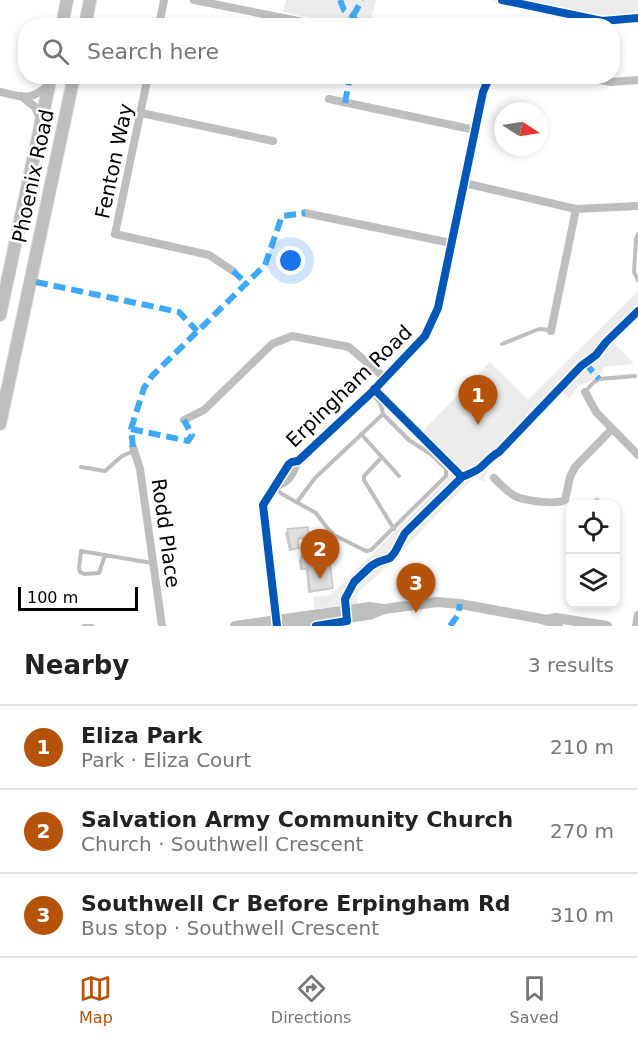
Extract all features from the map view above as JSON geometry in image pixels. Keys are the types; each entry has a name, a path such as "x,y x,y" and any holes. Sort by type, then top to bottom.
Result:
{"main road":[{"path":"64,18 67,0"},
{"path":"87,18 90,0"},
{"name":"Phoenix Road","path":"0,315 49,84"},
{"name":"Phoenix Road","path":"0,424 2,404 72,84"}],"street":[{"path":"161,18 164,0"},
{"path":"194,0 283,18"},
{"path":"620,81 638,80"},
{"path":"0,92 20,96 34,95 39,94 47,84"},
{"name":"Fenton Way","path":"146,84 115,234 210,255 233,271"},
{"name":"Erpingham Road","path":"483,84 483,92"},
{"name":"Erpingham Road","path":"280,624 263,505 275,487 285,483 293,474 298,461 371,393 425,336 438,308 486,84"},
{"path":"20,96 36,107 41,120"},
{"path":"329,99 475,130"},
{"path":"141,113 273,141"},
{"path":"464,183 576,209 638,206"},
{"path":"551,331 576,209"},
{"path":"305,213 452,243"},
{"path":"183,420 204,410 272,344 292,336 349,347 385,378"},
{"path":"585,392 596,412 612,429 636,448"},
{"path":"494,478 518,497 553,504 562,502 565,500 570,477 575,467 612,429"},
{"name":"Rodd Place","path":"133,449 140,469 162,626"},
{"path":"235,626 280,624 369,607 384,609 444,603 557,623 607,626"},
{"path":"636,626 638,615"}],"lane":[{"path":"638,234 634,272 638,280"},
{"path":"502,344 540,329 551,331"},
{"path":"585,392 600,379 635,376"},
{"path":"275,487 282,494 316,513 334,535 366,551 371,550 394,528 446,476 446,470 432,455 409,440 383,414 379,401 371,393"},
{"path":"297,502 315,478 383,414"},
{"path":"361,434 399,476"},
{"path":"81,467 105,471 133,449"},
{"path":"382,457 364,476 364,480 394,528"},
{"path":"105,555 99,573 80,572 81,551 105,555 153,564"},
{"path":"84,626 92,626"}],"shaded area":[{"path":"286,0 376,0 372,18 312,18 283,12"},
{"path":"491,0 638,0 638,20 620,21 620,18 576,18"},
{"path":"638,291 638,317 613,342 634,364 604,367 601,373 578,386 569,399 562,392 487,465 489,470 484,482 475,477 389,565 358,592 357,603 314,609 313,597 331,595 446,480 450,474 448,467 417,437 490,362 528,400"}],"building":[{"path":"308,527 309,537 298,538 299,548 291,549 287,529"},
{"path":"315,555 316,557 329,555 333,588 310,591 308,568 302,569 301,556"}],"marked path":[{"path":"340,0 344,10 354,18"},
{"path":"353,16 362,0"},
{"path":"345,103 349,84"},
{"path":"133,447 131,429 144,388 152,376 265,265 282,216 305,213"},
{"path":"233,271 246,283"},
{"path":"36,282 179,312 197,331"},
{"path":"585,363 599,379"},
{"path":"131,429 188,441 192,435 184,420"},
{"path":"450,626 458,615 460,604"}],"cycle path":[{"path":"502,0 588,18"},
{"path":"620,20 638,18"},
{"path":"277,626 263,505 289,464 298,461 371,393 425,336 438,308 486,84"},
{"path":"316,626 347,621 345,599 354,582 371,566 390,558 405,533 462,477 478,469 499,452 581,366 596,355 638,311"},
{"path":"374,389 462,477"}],"place":[{"name":"Eliza Park","path":"478,425"},
{"name":"Salvation Army Community Church","path":"320,579"},
{"name":"Southwell Cr Before Erpingham Rd","path":"416,613"}]}
